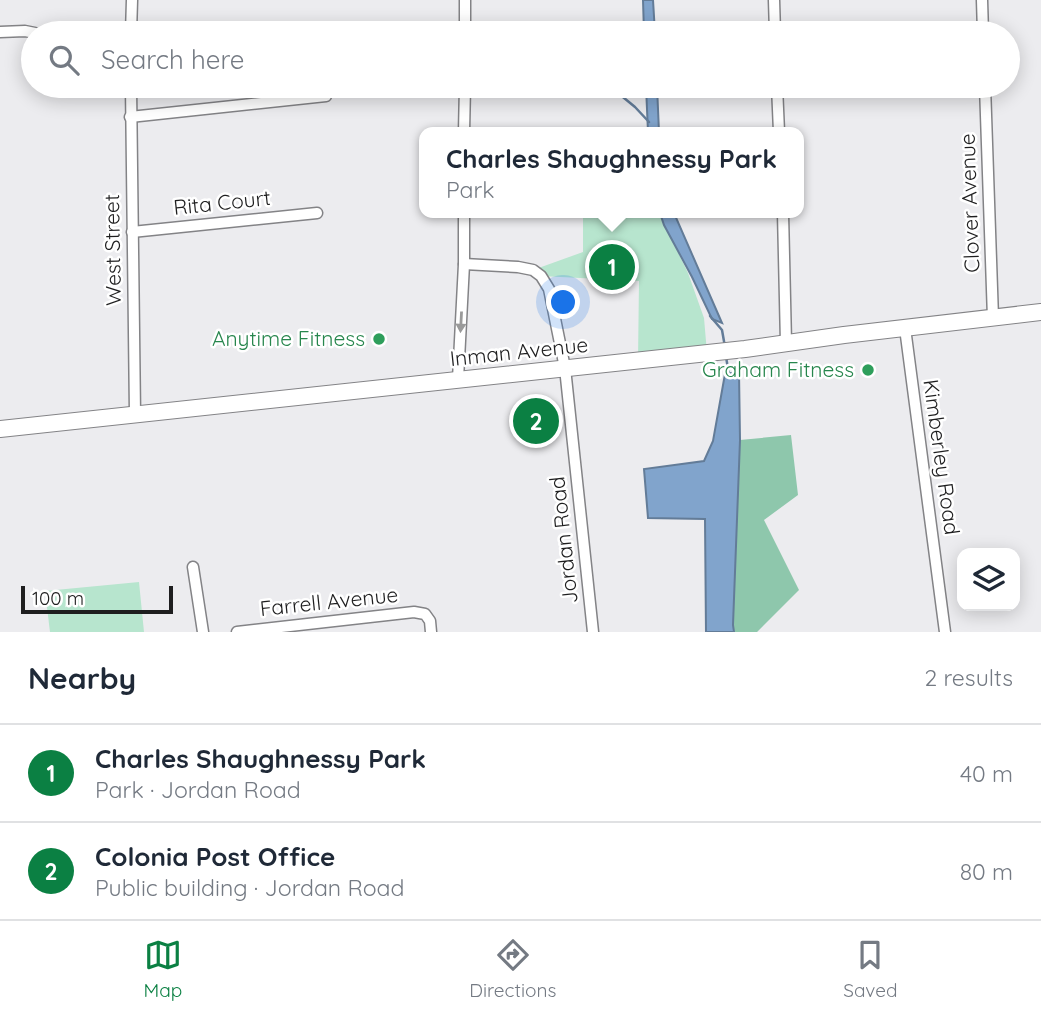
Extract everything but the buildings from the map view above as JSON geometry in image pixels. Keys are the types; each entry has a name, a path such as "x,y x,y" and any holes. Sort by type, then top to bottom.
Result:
{"main road":[{"name":"Inman Avenue","path":"0,429 745,349 1041,312"}],"street":[{"path":"131,21 132,0"},
{"path":"465,0 465,21"},
{"path":"774,0 775,21"},
{"path":"982,0 983,21"},
{"path":"0,32 21,31"},
{"name":"West Street","path":"131,98 135,414"},
{"path":"130,117 307,98"},
{"path":"464,127 465,98"},
{"path":"778,98 779,127"},
{"name":"Clover Avenue","path":"985,98 993,318"},
{"name":"Rita Court","path":"132,232 317,212"},
{"path":"458,379 464,218"},
{"path":"783,218 786,343"},
{"name":"Jordan Road","path":"464,264 533,270 541,276 549,289 565,368 593,632"},
{"name":"Kimberley Road","path":"905,328 945,632"},
{"path":"193,567 203,632"},
{"name":"Farrell Avenue","path":"237,632 316,627 414,612 425,614 430,621 431,632"}],"green space":[{"path":"583,218 661,218 688,273 704,318 707,353 638,360 639,281 541,276 533,270 583,252"},
{"path":"791,435 798,495 764,520 799,590 757,632 734,632 740,440"},
{"path":"139,582 144,632 50,632 45,591"}],"water":[{"path":"643,0 653,0 654,21 644,21"},
{"path":"647,98 658,98 659,127 648,127"},
{"path":"662,218 676,218 722,323 712,319"},
{"path":"739,372 740,440 734,632 706,632 705,519 648,518 644,469 704,461 713,441 725,374"}],"waterway":[{"path":"624,98 649,122"},
{"path":"710,316 722,330 725,347"},
{"path":"726,357 729,374"}],"place":[{"name":"Charles Shaughnessy Park","path":"612,267"},
{"name":"Anytime Fitness","path":"379,339"},
{"name":"Graham Fitness","path":"868,370"},
{"name":"Colonia Post Office","path":"536,421"}]}
